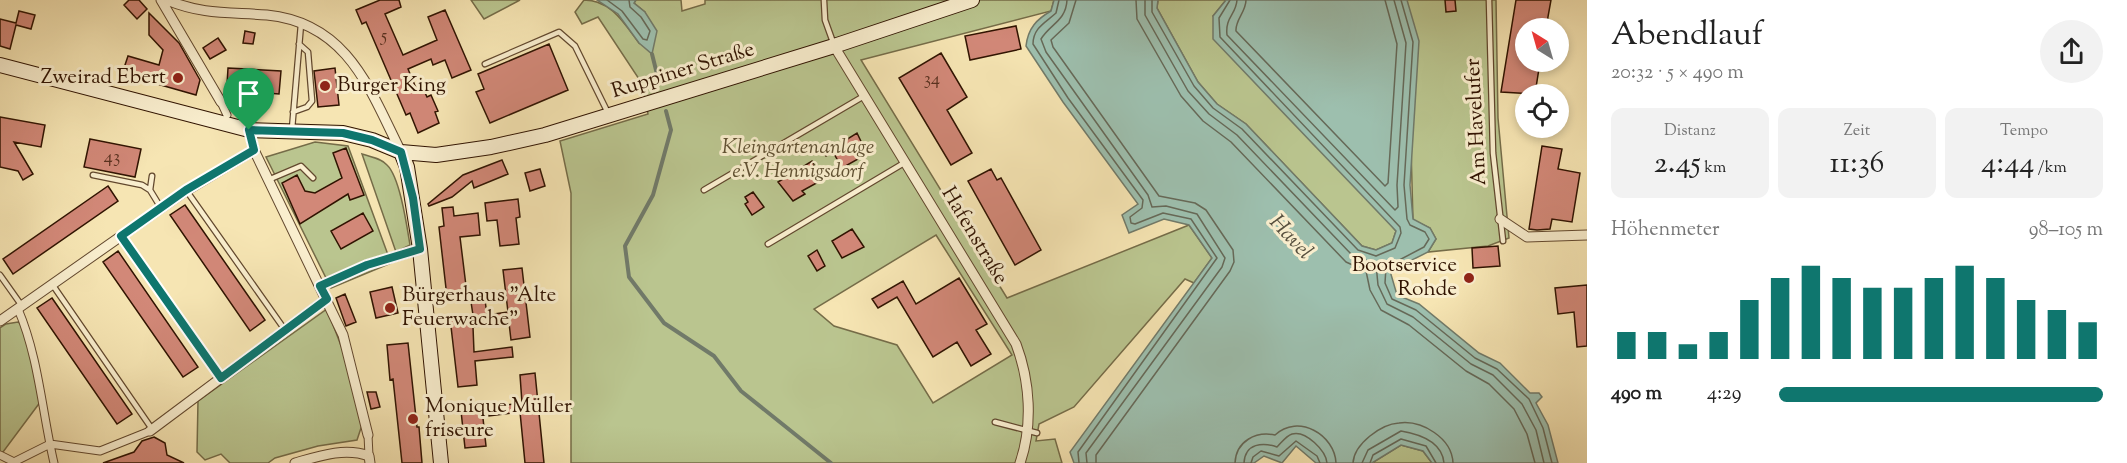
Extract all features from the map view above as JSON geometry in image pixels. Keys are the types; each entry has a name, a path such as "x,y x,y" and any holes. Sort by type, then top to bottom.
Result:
{"main road":[{"name":"Ruppiner Straße","path":"0,65 249,130 343,133 372,140 401,152 436,155 491,147 545,135 834,46 972,0"},
{"path":"401,152 413,198 420,249 441,463"}],"street":[{"path":"161,0 227,115"},
{"path":"167,0 203,12 274,16 312,27 338,45 353,61 370,88 401,152"},
{"name":"Hafenstraße","path":"834,46 907,161 1016,344 1024,365 1028,399 1027,430 1020,463"},
{"path":"249,130 254,150 343,335 368,435 370,460"},
{"path":"0,321 186,190 254,150"},
{"path":"1500,219 1527,237 1587,235"},
{"path":"320,286 367,265 420,249"},
{"path":"0,455 13,462 50,444 100,451 151,430 327,299"},
{"path":"20,307 43,398 54,463"},
{"path":"295,463 328,454 357,452 370,460"}],"lane":[{"name":"Am Havelufer","path":"1489,0 1493,153 1503,241"},
{"path":"824,1 825,20 834,46"},
{"path":"292,132 302,23"},
{"path":"485,64 559,32 575,46 609,116"},
{"path":"293,112 307,107 312,101 308,52 299,44"},
{"path":"704,190 866,94"},
{"path":"768,244 907,161"},
{"path":"268,180 301,166 313,178"},
{"path":"93,175 150,190 161,208"},
{"path":"150,190 152,176"},
{"path":"186,190 285,331"},
{"path":"121,236 221,378"},
{"path":"0,275 20,307"},
{"path":"52,284 151,430"},
{"path":"995,422 1037,433"}],"green space":[{"path":"471,0 520,0 484,19"},
{"name":"Kleingartenanlage e.V. Hennigsdorf","path":"584,0 602,4 616,14 639,43 645,12 634,3 636,0 681,0 682,11 705,4 705,0 1054,0 1051,11 861,60 1007,298 1189,225 1212,258 1194,283 1185,279 1074,407 1039,424 1036,441 1055,439 1062,463 571,463 571,193 560,141 648,114 643,85 598,17 582,24 575,12","holes":["936,235 1012,355 933,403 897,345 834,326 814,309"]},
{"path":"1158,0 1226,0 1213,16 1396,231 1392,243 1376,250 1362,246 1246,124 1217,104 1198,82 1157,8"},
{"path":"1407,0 1496,0 1498,118 1509,238 1488,246 1428,252 1436,239 1430,228 1413,220"},
{"path":"315,142 348,146 391,263 331,288 266,157"},
{"path":"362,154 385,163 396,180 410,245 396,252"},
{"path":"327,309 348,364 362,425 357,440 318,446 275,458 268,463 230,463 221,454 205,460 197,452 198,401"},
{"path":"18,322 23,326 41,401 0,456 0,328 6,324"},
{"path":"1401,445 1423,451 1432,463 1372,463"}],"water":[{"path":"597,0 636,0 634,3 645,12 657,31 652,54 639,43 618,14"},
{"name":"Havel","path":"1054,0 1158,0 1157,8 1198,82 1217,104 1246,124 1362,246 1376,250 1392,243 1396,231 1213,39 1213,16 1226,0 1407,0 1419,41 1410,185 1413,219 1430,228 1436,239 1428,252 1390,271 1397,295 1419,304 1479,353 1500,363 1530,393 1539,393 1542,397 1536,403 1548,425 1558,463 1432,463 1423,451 1401,445 1372,463 1316,463 1296,446 1282,463 1264,456 1254,463 1074,463 1070,452 1212,258 1189,225 1164,219 1129,233 1122,215 1138,204 1063,102 1026,46 1031,29 1041,17 1051,11"}],"building":[{"path":"129,0 139,0 147,9 137,19 124,5"},
{"path":"380,0 399,0 401,7 385,14 403,55 437,40 428,17 445,10 471,70 452,78 445,60 433,65 431,59 408,69 416,88 422,86 427,97 431,95 438,111 435,112 439,123 418,133 410,113 406,115 366,22 362,24 356,10"},
{"path":"1445,0 1455,0 1456,11 1446,12"},
{"path":"1516,0 1551,0 1548,18 1515,18 1515,72 1538,72 1537,84 1515,84 1515,93 1501,92"},
{"path":"19,11 35,15 31,29 16,25 10,49 0,46 0,19 16,23"},
{"path":"149,13 179,43 200,80 196,95 122,74 128,56 159,65 163,50 149,35"},
{"path":"1016,26 1021,49 970,60 965,36"},
{"path":"245,31 255,33 253,44 243,43"},
{"path":"218,38 226,50 210,59 203,48"},
{"path":"549,44 568,90 490,123 476,92 484,89 478,74"},
{"path":"941,53 967,97 947,110 972,153 951,165 899,78"},
{"path":"228,68 281,71 279,94 230,90 227,85"},
{"name":"Burger King","path":"335,68 339,105 318,107 314,71"},
{"path":"0,117 45,125 41,147 14,142 33,174 23,180 18,171 0,167"},
{"path":"857,133 867,154 842,168 833,152 826,156 821,147 829,142 833,148"},
{"path":"90,139 141,149 135,177 84,167"},
{"path":"1542,146 1562,149 1558,169 1580,173 1572,222 1552,219 1550,229 1537,230 1529,229"},
{"path":"346,148 364,195 350,200 348,194 300,224 282,183 297,175 305,191 315,193 342,178 333,153"},
{"path":"502,160 508,174 474,188 472,181 452,197 429,206 428,204 463,175"},
{"path":"812,161 822,180 802,191 805,194 793,201 778,182"},
{"path":"540,169 545,186 530,191 525,173"},
{"path":"991,169 997,180 1001,178 1041,250 1015,265 968,181"},
{"path":"108,186 118,201 13,274 3,259"},
{"path":"753,192 764,207 752,215 745,204 748,202 745,197"},
{"path":"518,199 520,217 516,218 519,244 500,246 497,220 487,221 485,203"},
{"path":"185,205 265,320 250,331 170,215"},
{"path":"453,207 454,216 478,213 480,235 460,237 467,294 447,297 439,227 444,226 442,208"},
{"path":"363,213 373,231 341,249 331,231"},
{"path":"852,229 864,247 842,258 832,241"},
{"path":"1498,246 1500,266 1473,268 1472,248"},
{"path":"817,250 825,266 817,271 808,256"},
{"path":"118,251 198,367 183,377 103,262"},
{"path":"522,268 530,337 511,340 509,323 473,327 474,352 512,347 513,357 475,361 477,385 458,387 450,318 473,315 471,302 485,300 487,315 508,312 503,270"},
{"path":"959,278 987,324 976,330 991,354 971,366 957,342 933,357 897,297 878,308 872,299 903,281 916,304"},
{"path":"1587,285 1587,346 1577,347 1574,312 1558,314 1555,288"},
{"path":"392,287 398,313 376,318 370,292"},
{"path":"345,294 356,322 346,326 336,298"},
{"path":"52,298 132,414 117,424 37,308"},
{"path":"408,343 422,463 402,463 393,379 390,380 387,345"},
{"path":"535,373 544,463 525,463 520,412 489,416 488,407 522,403 520,375"},
{"path":"367,392 376,392 380,407 371,409"},
{"path":"482,409 486,446 465,448 461,411"},
{"path":"154,437 165,443 167,455 184,463 103,463 134,452 142,441"}],"waterway":[{"path":"652,54 659,82"},
{"path":"666,111 671,130 653,195 625,246 629,277 664,323 714,356 741,391 831,463"}],"place":[{"name":"Zweirad Ebert","path":"178,78"},
{"name":"Burger King","path":"325,86"},
{"name":"Bootservice Rohde","path":"1469,278"},
{"name":"Bürgerhaus \"Alte Feuerwache\"","path":"390,308"},
{"name":"Monique Müller friseure","path":"413,419"}],"route":[{"path":"249,130 343,133 360,136 401,152 407,167 420,249 367,265 320,286 327,299 221,378 121,236 186,190 254,150 249,130"}]}
